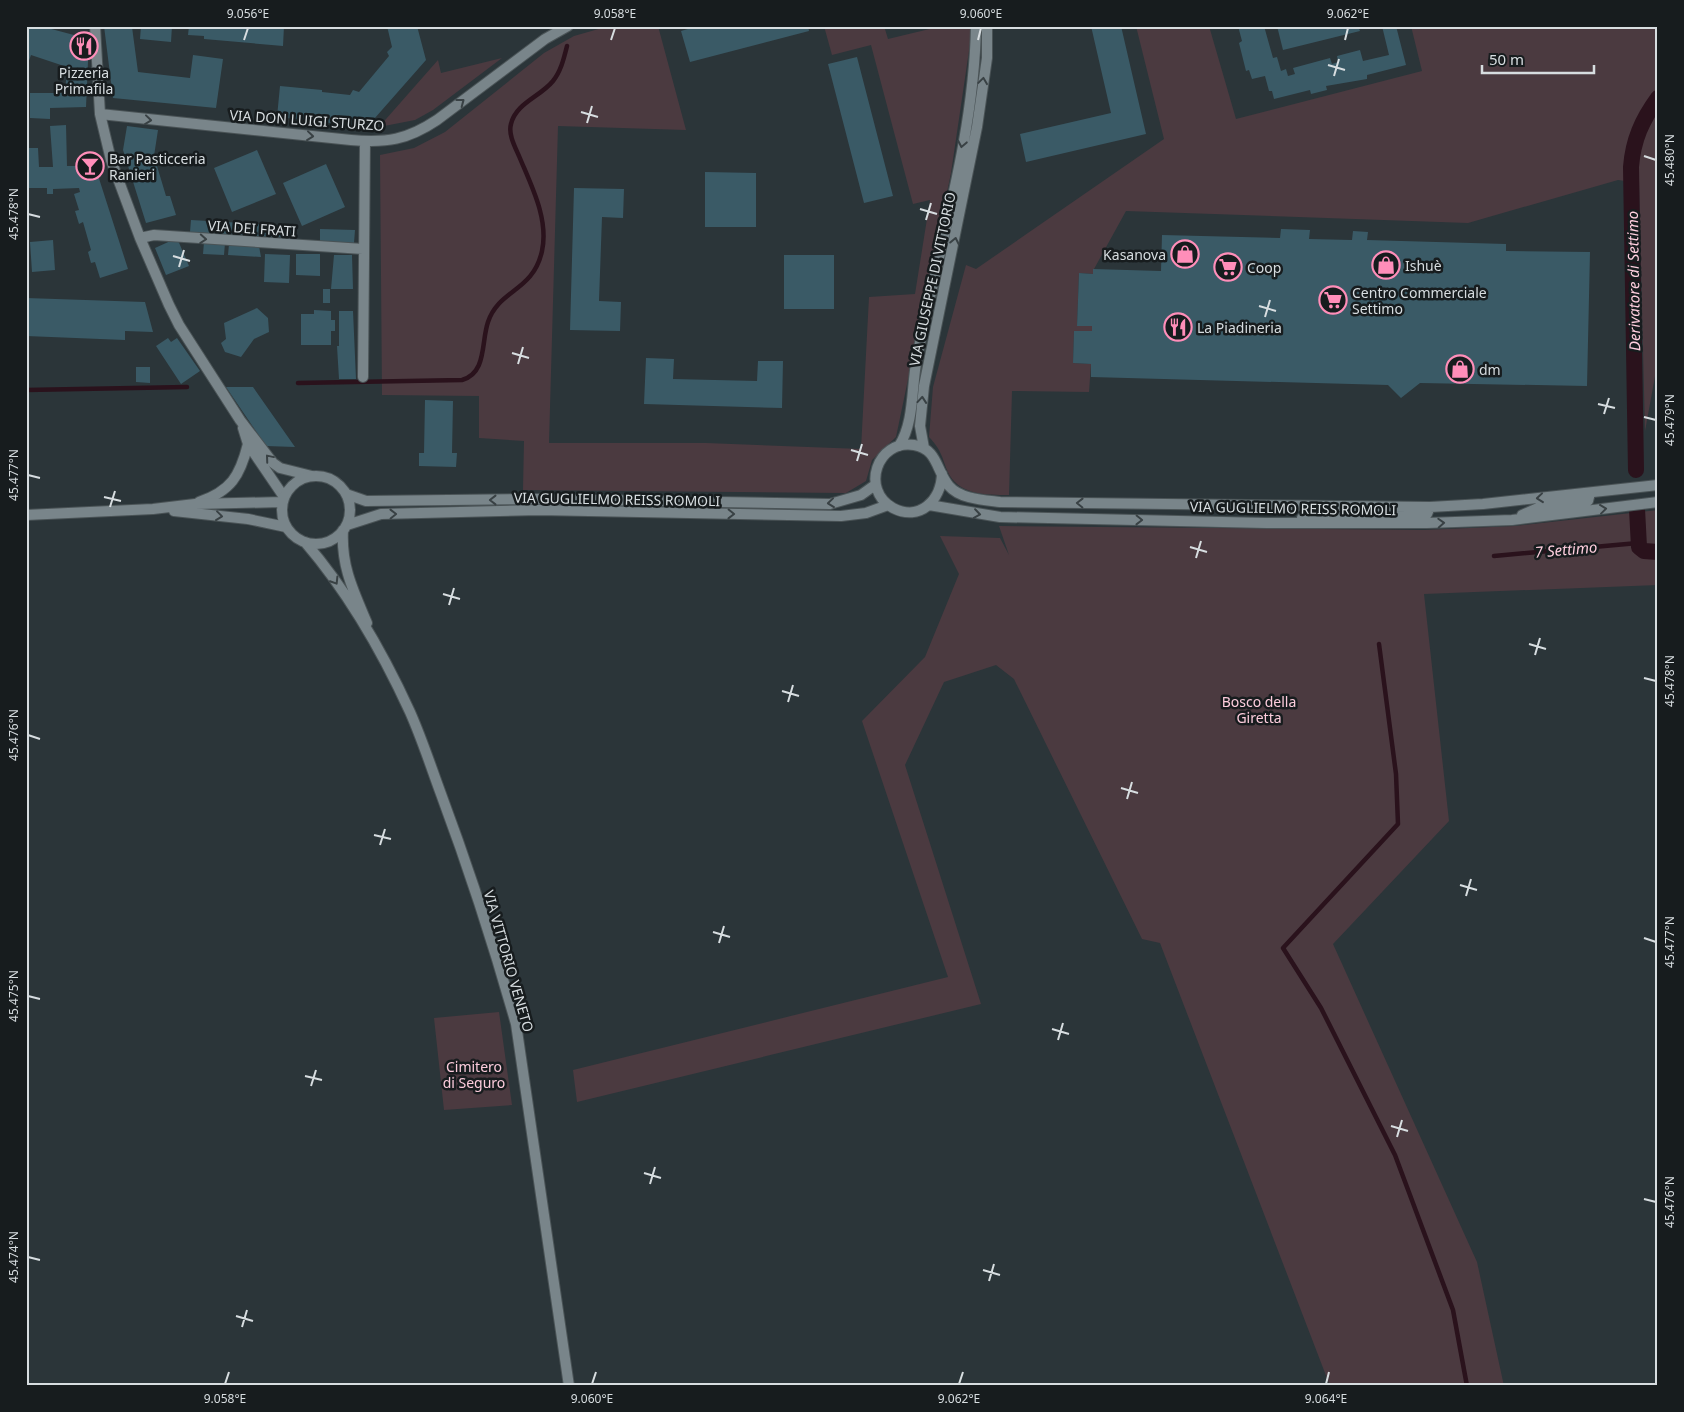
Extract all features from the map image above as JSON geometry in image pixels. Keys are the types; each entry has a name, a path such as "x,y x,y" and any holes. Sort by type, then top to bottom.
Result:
{"street":[{"path":"95,26 100,114 115,174 140,238 179,325 240,420 273,462 280,468 330,479 342,488 346,494 350,506 342,547 345,570 377,649"},
{"name":"VIA DON LUIGI STURZO","path":"100,114 365,141 401,139 419,132 538,44 568,26"},
{"name":"VIA GIUSEPPE DI VITTORIO","path":"899,446 905,436 909,423 917,357 961,152 975,57 976,26"},
{"name":"VIA GIUSEPPE DI VITTORIO","path":"924,448 920,426 924,386 977,127 987,58 987,26"},
{"path":"363,377 365,141"},
{"name":"VIA DEI FRATI","path":"140,238 154,235 363,249"},
{"path":"240,420 248,444 283,499"},
{"path":"195,504 216,497 228,487 242,467 248,444"},
{"path":"907,444 924,448 933,455 942,474 941,486 937,496 929,505 908,512 888,505 880,496 875,485 877,465 890,450 899,446 907,444"},
{"name":"VIA GUGLIELMO REISS ROMOLI","path":"942,474 950,488 964,496 1000,502 1430,507 1658,485"},
{"path":"312,476 294,483 283,499 282,516 286,527 294,537 305,542 328,542 345,528"},
{"name":"VIA GUGLIELMO REISS ROMOLI","path":"346,494 366,501 539,500 830,504 861,495 875,485"},
{"path":"1512,520 1540,507 1582,503 1588,500 1590,493"},
{"path":"26,515 153,509 195,504 283,499"},
{"name":"VIA GUGLIELMO REISS ROMOLI","path":"929,505 1000,517 1266,523 1427,523 1512,520 1658,502"},
{"name":"VIA GUGLIELMO REISS ROMOLI","path":"345,528 381,514 539,510 841,516 866,513 888,505"},
{"path":"1266,523 1316,516 1421,516 1427,514 1430,507"},
{"path":"153,509 248,519 286,527"},
{"path":"305,542 333,576 377,649"},
{"name":"VIA VITTORIO VENETO","path":"377,649 411,714 463,853 516,1024 569,1386"}],"green space":[{"path":"609,26 658,26 686,130 558,126 549,443 706,443 861,449 869,297 915,294 930,200 913,204 871,45 832,55 824,26 884,26 888,39 942,26 971,26 951,173 896,437 872,460 866,481 846,493 523,490 524,441 479,438 479,396 382,395 380,155 414,148 445,132 544,53 574,36"},
{"path":"1136,26 1209,26 1236,119 1422,71 1411,26 1658,26 1658,360 1645,431 1639,183 1618,180 1468,223 1126,211 1093,274 1079,273 1077,326 1092,326 1092,331 1074,331 1073,363 1091,364 1089,392 1012,391 1009,495 982,494 965,489 958,484 947,470 942,456 929,437 933,387 966,265 976,269 1164,139"},
{"path":"502,58 433,110 415,120 379,127 438,60 441,73"},
{"name":"Bosco della Giretta","path":"1658,510 1658,585 1424,594 1449,821 1333,944 1477,1262 1504,1386 1330,1386 1160,943 1142,939 1014,679 996,665 944,682 905,765 981,1004 577,1102 573,1070 948,977 862,721 925,657 959,574 940,536 1000,538 1009,555 999,526 1424,530 1515,526"},
{"name":"Cimitero di Seguro","path":"499,1012 512,1105 444,1110 434,1018"}],"building":[{"path":"26,26 40,26 89,39 86,107 50,108 50,119 30,118 30,93 65,93 67,67 31,55 26,69"},
{"path":"104,26 132,27 138,72 190,78 193,55 223,59 216,108 113,98"},
{"path":"141,26 172,26 171,42 140,39"},
{"path":"189,26 284,26 283,46 204,39 204,36 188,35"},
{"path":"387,26 417,26 426,60 367,127 277,117 280,86 350,95 353,90 359,92 389,56 387,52 392,47"},
{"path":"698,26 808,26 809,31 690,62 681,31"},
{"path":"1091,26 1121,26 1146,134 1026,162 1020,134 1111,113"},
{"path":"1238,26 1264,26 1273,58 1277,57 1281,71 1286,69 1288,76 1295,74 1293,68 1330,58 1332,64 1338,62 1337,56 1360,50 1363,61 1389,55 1382,26 1396,26 1406,65 1367,75 1367,79 1326,86 1327,90 1311,94 1310,90 1274,99 1272,91 1269,91 1265,76 1252,79 1249,70 1246,71 1239,43 1242,41"},
{"path":"1277,26 1358,26 1360,31 1283,50"},
{"path":"857,57 893,196 864,203 828,64"},
{"path":"66,125 67,166 95,166 128,269 100,278 95,262 91,263 88,252 91,250 83,222 79,224 75,211 79,210 74,194 80,192 79,188 53,189 53,194 47,194 47,188 26,188 26,148 38,148 39,167 53,167 50,126"},
{"path":"127,126 158,130 154,156 166,196 170,196 176,215 146,223 123,150"},
{"path":"257,150 276,194 232,212 214,168"},
{"path":"326,164 345,207 302,226 283,183"},
{"path":"705,172 756,173 756,227 705,227"},
{"path":"574,188 624,189 623,218 602,217 599,301 621,302 620,331 570,330"},
{"path":"191,220 293,226 292,238 190,232"},
{"path":"320,229 355,230 354,243 320,241"},
{"name":"Centro Commerciale Settimo","path":"1281,229 1310,230 1309,239 1352,240 1353,231 1368,232 1367,240 1506,244 1506,251 1590,252 1587,386 1420,383 1401,398 1388,385 1091,377 1091,364 1073,363 1074,331 1092,331 1092,326 1077,326 1079,273 1093,274 1093,269 1161,271 1162,235 1280,238"},
{"path":"177,238 189,266 166,275 155,248"},
{"path":"53,240 55,270 32,272 30,242"},
{"path":"204,242 225,243 224,255 203,254"},
{"path":"229,244 259,246 261,257 228,255"},
{"path":"265,254 290,255 289,283 264,282"},
{"path":"296,254 320,254 320,276 296,275"},
{"path":"334,255 352,255 353,289 331,289"},
{"path":"784,255 834,255 834,309 784,309"},
{"path":"323,289 330,289 330,303 323,303"},
{"path":"26,298 145,302 153,332 125,331 125,340 26,336"},
{"path":"257,308 268,318 269,332 254,339 241,357 225,352 221,343 226,339 224,323"},
{"path":"314,310 331,311 331,320 335,320 335,331 331,331 331,345 301,345 301,314 314,314"},
{"path":"339,311 353,311 356,379 339,379 337,346 339,346"},
{"path":"168,338 171,342 177,338 200,371 181,384 156,346"},
{"path":"646,358 674,359 673,379 757,381 758,361 783,361 782,408 644,404"},
{"path":"136,367 150,367 150,383 136,382"},
{"path":"226,387 253,387 295,447 266,446"},
{"path":"425,400 453,401 452,453 457,453 456,467 419,466 419,453 424,453"}],"waterway":[{"path":"298,383 462,380 476,371 482,356 488,322 493,311 531,275 538,264 544,239 538,202 512,140 511,124 523,105 548,87 556,77 567,46"},
{"name":"Derivatore di Settimo","path":"1636,470 1631,167 1639,131 1647,114 1658,98"},
{"path":"26,390 187,387"},
{"name":"Derivatore di Settimo","path":"1637,509 1639,547 1644,551 1658,552"},
{"name":"7 Settimo","path":"1494,556 1638,543"},
{"path":"1379,644 1396,774 1398,824 1283,948 1321,1008 1395,1155 1453,1310 1467,1386"}],"place":[{"name":"Pizzeria Primafila","path":"84,46"},
{"name":"Bar Pasticceria Ranieri","path":"90,166"},
{"name":"Kasanova","path":"1185,254"},
{"name":"Ishuè","path":"1386,265"},
{"name":"Coop","path":"1228,267"},
{"name":"Centro Commerciale Settimo","path":"1333,300"},
{"name":"La Piadineria","path":"1178,327"},
{"name":"dm","path":"1460,369"}]}
